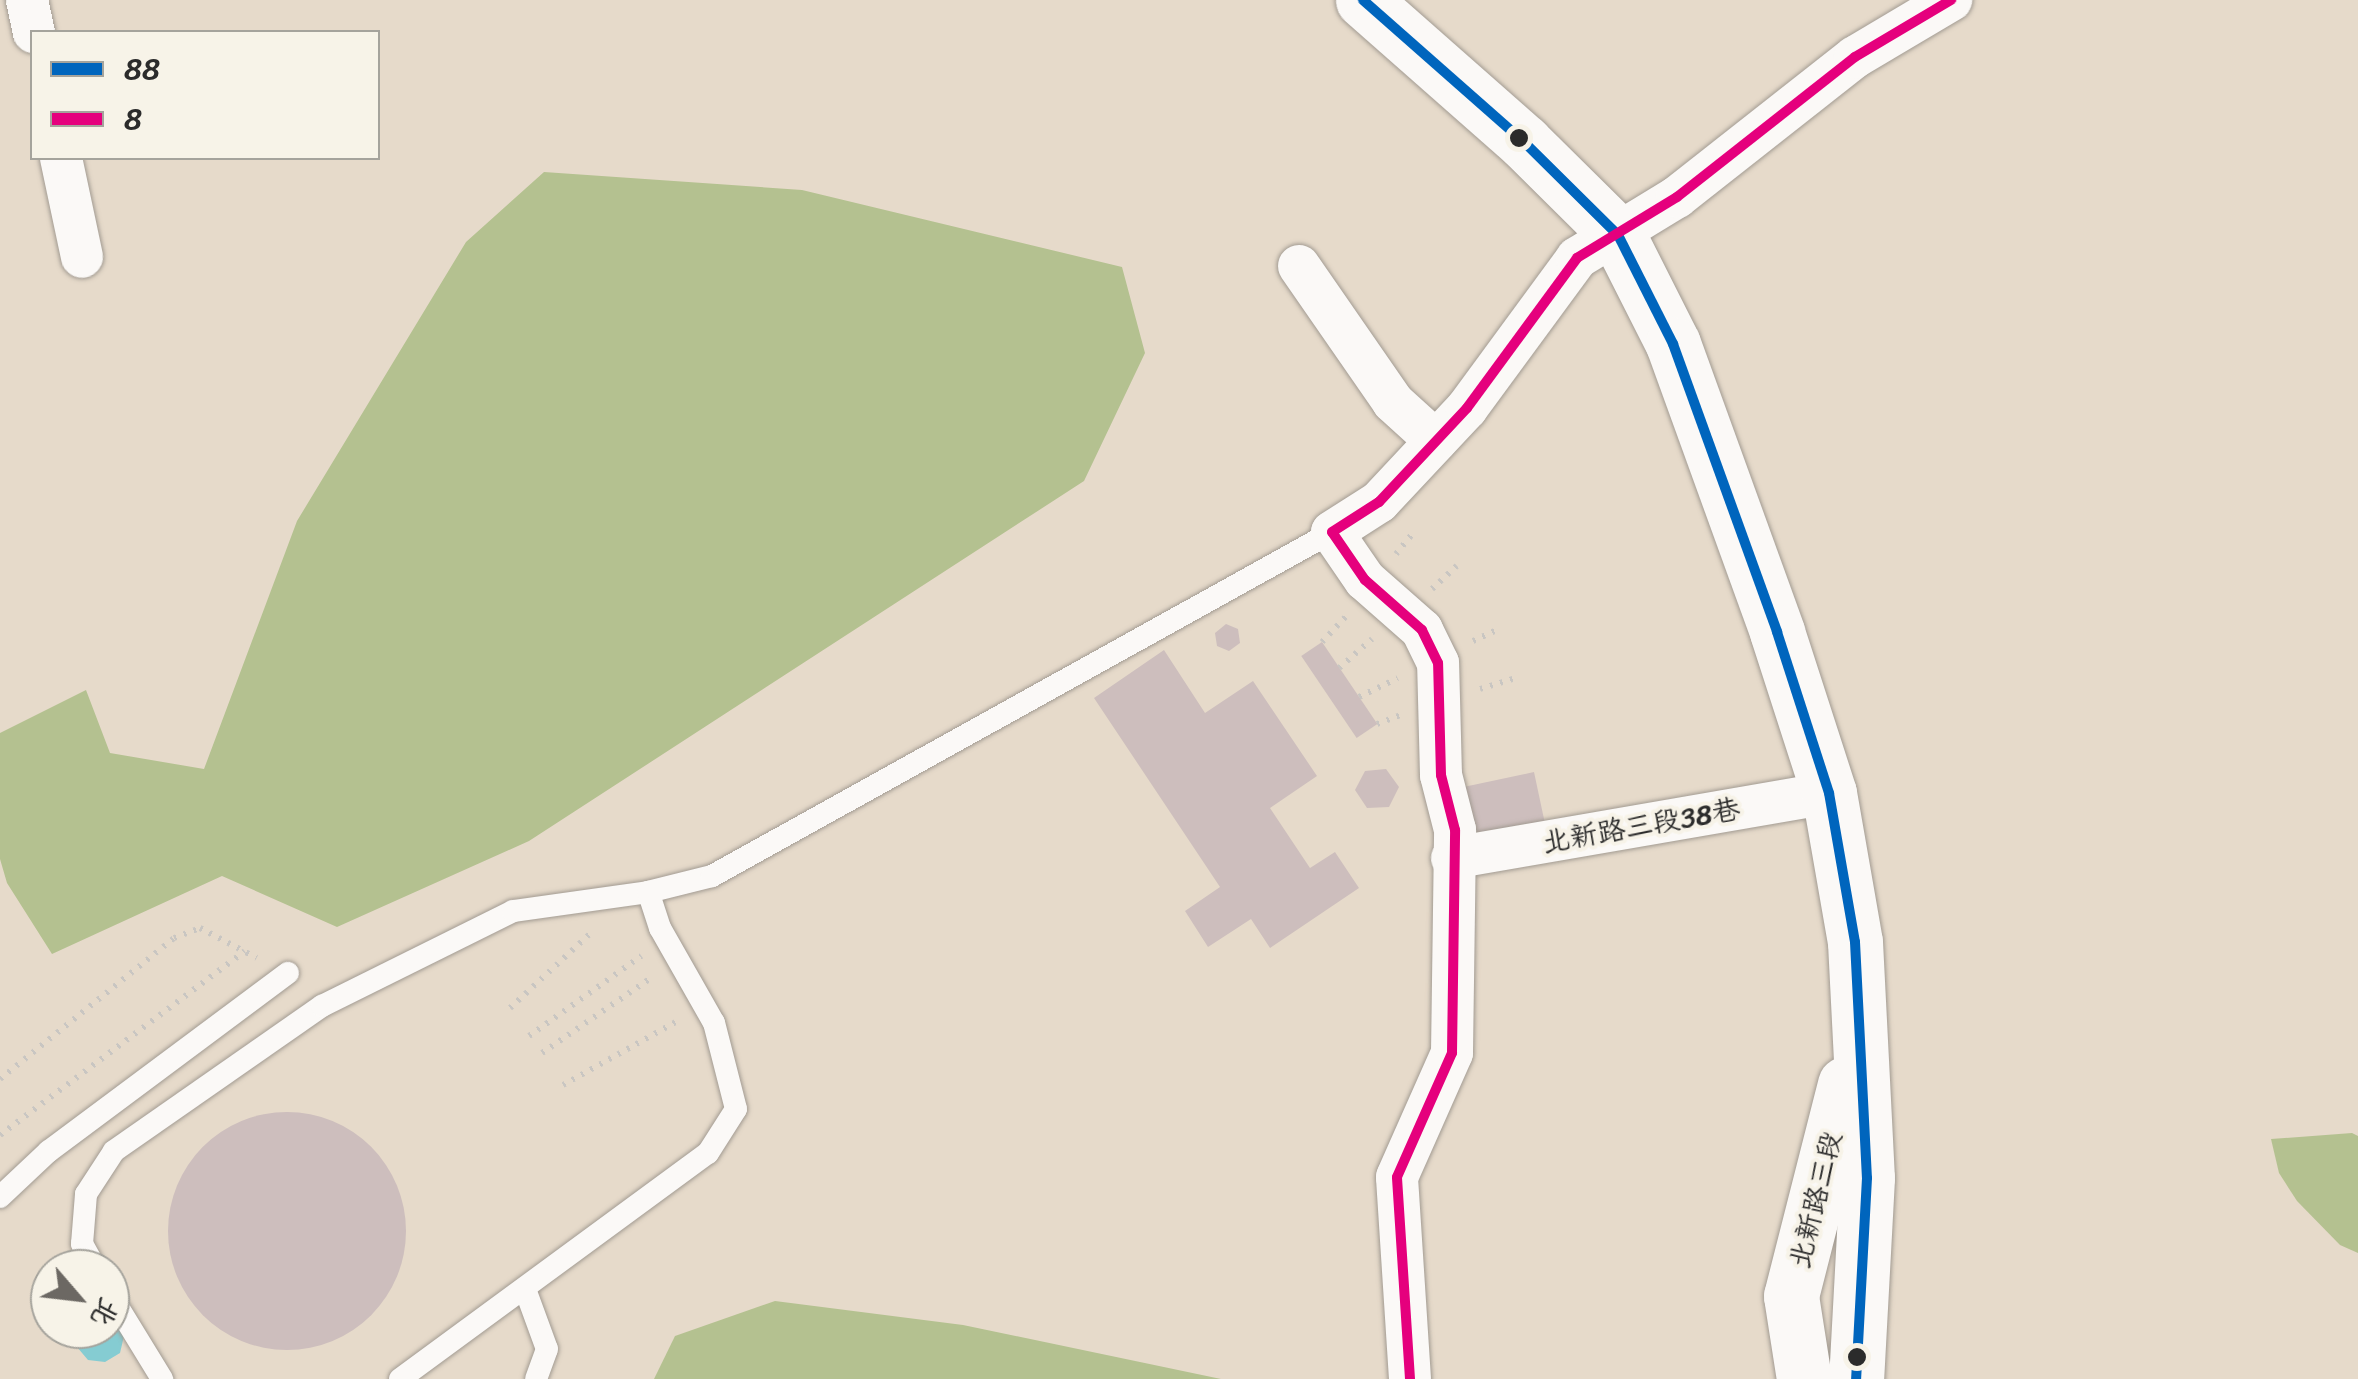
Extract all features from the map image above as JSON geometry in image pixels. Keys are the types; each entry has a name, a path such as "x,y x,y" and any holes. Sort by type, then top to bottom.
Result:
{"main road":[{"name":"北新路三段","path":"1363,0 1524,142 1618,236 1673,344 1829,794 1855,942 1867,1178 1856,1379"},
{"name":"北新路三段","path":"1804,1379 1791,1296 1859,1022"}],"street":[{"path":"28,0 34,30"},
{"path":"1410,1379 1398,1177 1452,1052 1452,858 1438,663 1422,630 1364,580 1332,532 1379,502 1436,441 1494,376 1578,258 1678,197 1854,58 1950,0"},
{"path":"61,160 82,257"},
{"path":"1299,266 1393,402 1436,441"},
{"name":"北新路三段38巷","path":"1452,858 1829,794"}],"lane":[{"path":"85,1249 86,1194 114,1152 322,1006 514,911 648,892 712,876 1332,532"},
{"path":"400,1379 708,1154 736,1109 714,1023 660,928 648,892"},
{"path":"0,1197 49,1151 288,974"},
{"path":"525,1289 547,1349 536,1379"},
{"path":"130,1327 162,1379"}],"path":[{"path":"1391,560 1414,532"},
{"path":"1432,590 1457,566"},
{"path":"1322,642 1348,614"},
{"path":"1468,644 1499,629"},
{"path":"1339,668 1381,632"},
{"path":"1359,697 1411,672"},
{"path":"1480,689 1515,678"},
{"path":"510,1008 605,919"},
{"path":"0,1079 174,938 200,928"},
{"path":"0,1135 244,951"},
{"path":"530,1036 641,956"},
{"path":"542,1053 654,975"},
{"path":"563,1084 682,1019"}],"green space":[{"path":"544,172 802,190 1122,267 1145,353 1084,481 529,841 337,927 222,876 52,954 7,883 0,859 0,733 86,690 110,753 204,769 297,521 466,242"},
{"path":"2352,1133 2358,1136 2358,1253 2340,1245 2297,1201 2279,1173 2271,1139"},
{"path":"775,1301 963,1325 1221,1379 654,1379 675,1336"}],"water":[{"path":"79,1349 121,1349 105,1362 88,1360"}],"building":[{"path":"1226,624 1238,629 1240,643 1229,651 1217,646 1215,633"},
{"path":"1322,642 1377,724 1357,738 1301,656"},
{"path":"1164,650 1205,713 1253,681 1317,776 1270,808 1310,868 1335,852 1359,888 1270,948 1251,919 1208,947 1185,911 1220,887 1094,698"},
{"path":"1386,769 1399,787 1389,807 1367,808 1355,790 1365,771"},
{"path":"1534,772 1546,830 1464,847 1452,789"},
{"path":"287,1112 333,1121 371,1147 397,1185 406,1231 397,1277 371,1315 333,1341 287,1350 241,1341 203,1315 177,1277 168,1231 177,1185 203,1147 241,1121"}],"transit line":[{"name":"88","path":"1363,0 1524,142 1618,235 1673,344 1777,632 1829,793 1855,942 1867,1178 1856,1379"},
{"name":"8","path":"1410,1379 1397,1177 1452,1053 1455,830 1441,775 1438,663 1422,630 1365,580 1332,532 1379,502 1467,408 1577,258 1677,197 1855,57 1951,0"}]}
